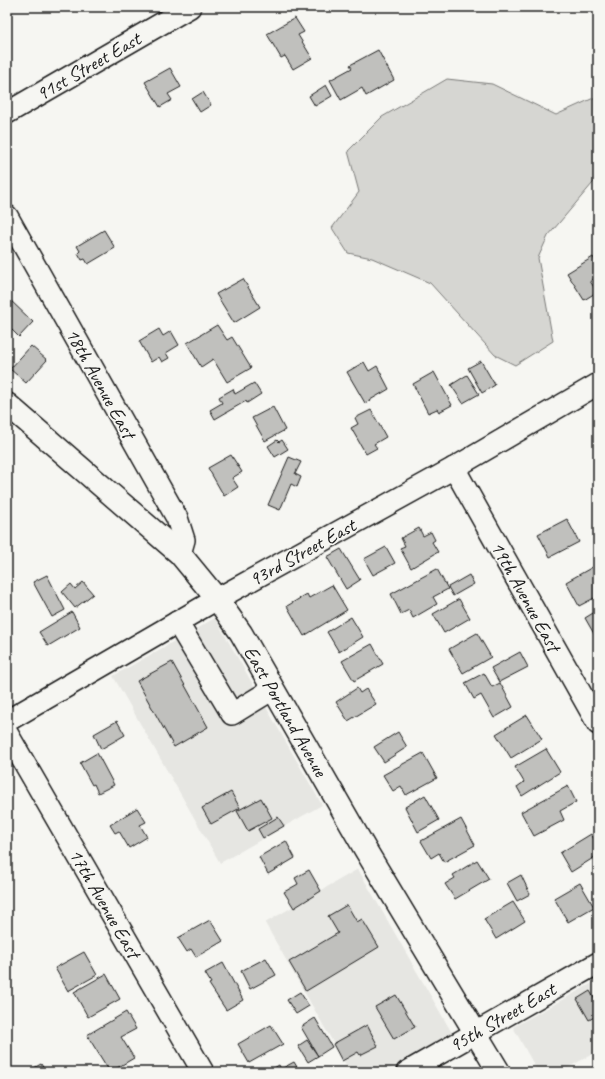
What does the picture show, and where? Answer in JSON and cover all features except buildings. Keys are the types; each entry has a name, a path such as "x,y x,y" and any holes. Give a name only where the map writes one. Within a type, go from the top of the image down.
{"main road":[{"name":"East Portland Avenue","path":"7,404 180,554 217,599 241,633 361,842 499,1072"}],"street":[{"name":"91st Street East","path":"7,113 190,7"},
{"name":"18th Avenue East","path":"7,216 177,518 184,540 180,554"},
{"name":"93rd Street East","path":"7,721 217,599 454,468 598,384"},
{"name":"19th Avenue East","path":"454,468 598,724"},
{"path":"177,622 232,714 273,689"},
{"name":"17th Avenue East","path":"7,733 203,1072"},
{"name":"95th Street East","path":"407,1072 598,963"}],"shaded area":[{"path":"447,79 492,84 556,115 598,96 598,177 548,236 538,258 553,341 515,365 495,355 430,283 372,258 348,253 332,228 359,192 348,151 382,117"},
{"path":"215,618 322,805 220,863 113,676"},
{"path":"358,869 452,1033 384,1072 350,1072 265,923"},
{"path":"598,980 598,1051 560,1072 538,1072 513,1027"}]}
